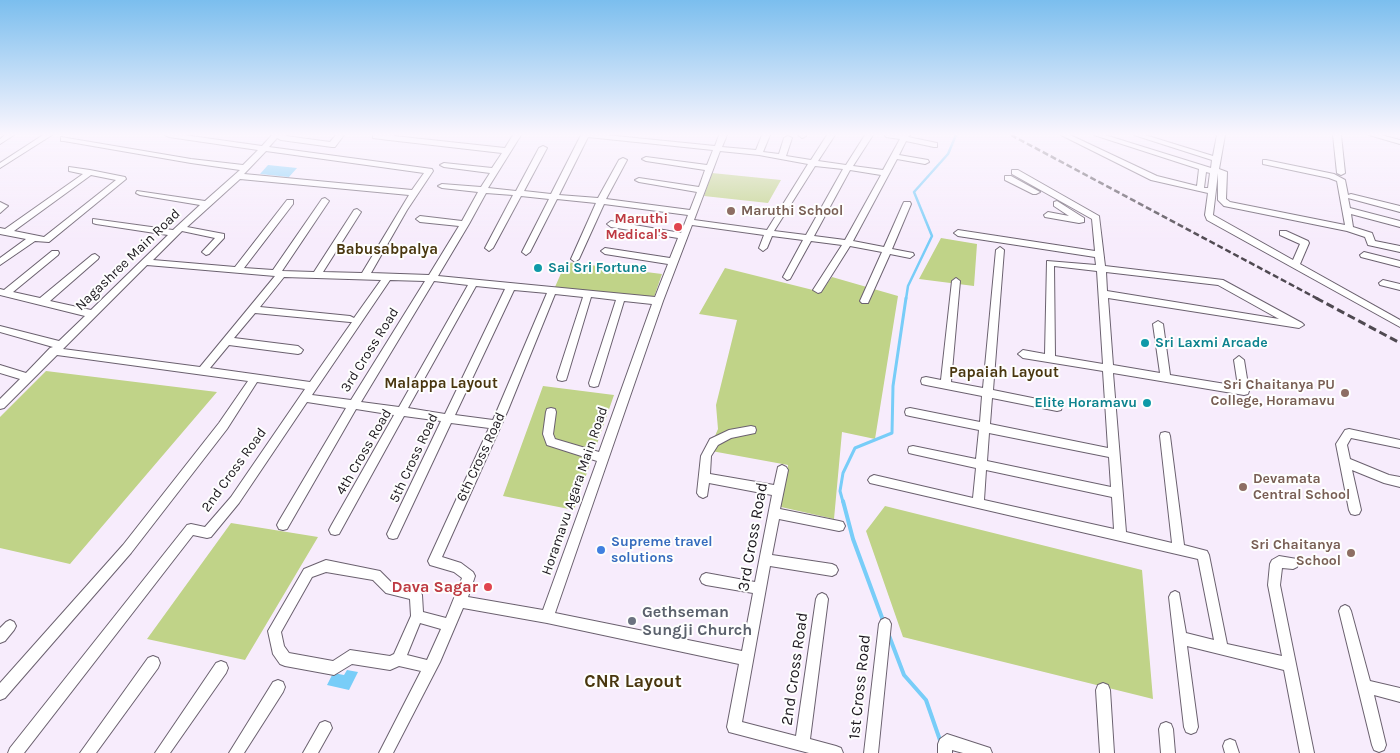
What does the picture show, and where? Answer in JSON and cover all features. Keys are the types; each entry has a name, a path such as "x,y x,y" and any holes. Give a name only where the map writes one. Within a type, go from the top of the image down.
{"street":[{"path":"3,232 46,240 122,179 79,170"},
{"name":"Nagashree Main Road","path":"2,400 178,230 243,170"},
{"path":"365,276 429,171 423,170"},
{"path":"487,170 494,171"},
{"path":"489,248 531,170"},
{"path":"526,252 568,170"},
{"path":"575,260 601,201 618,170"},
{"name":"Horamavu Agara Main Road","path":"547,617 658,301 708,170"},
{"path":"762,248 770,231 808,170"},
{"path":"787,277 846,170"},
{"path":"856,170 886,174"},
{"path":"818,290 848,243 888,170"},
{"path":"1138,170 1154,178 1217,193 1227,204 1347,228 1370,235"},
{"path":"1200,190 1203,170"},
{"path":"1210,170 1215,171 1217,193 1209,215 1210,218 1400,324"},
{"path":"1302,170 1337,178 1342,182 1349,226 1347,228"},
{"name":"3rd Cross Road","path":"283,525 354,404 465,224 494,171"},
{"path":"3,232 90,172"},
{"path":"1015,172 1096,218 1120,536"},
{"path":"238,176 415,192"},
{"path":"1008,178 1049,199 1081,220"},
{"path":"639,180 700,190"},
{"path":"442,186 601,201 848,243 910,256"},
{"path":"140,192 207,204"},
{"path":"1351,196 1400,209"},
{"path":"202,371 253,310 279,274 326,201"},
{"path":"238,269 290,202"},
{"path":"865,301 907,204"},
{"path":"0,205 4,206 0,210"},
{"path":"1346,210 1400,224"},
{"path":"317,274 357,212"},
{"path":"1048,215 1096,224"},
{"path":"1367,216 1371,243 1400,250"},
{"path":"420,218 465,224"},
{"path":"96,221 220,236 206,252"},
{"path":"611,224 684,236"},
{"path":"958,233 985,234 1098,254"},
{"path":"1283,233 1305,243 1295,266"},
{"path":"0,262 33,238"},
{"path":"978,504 1000,250"},
{"path":"605,252 674,262"},
{"path":"3,292 54,254"},
{"path":"1364,255 1400,264"},
{"path":"42,302 95,256"},
{"path":"145,262 279,274 431,278 658,301"},
{"path":"1050,359 1050,262 1220,282 1299,325 1103,294"},
{"name":"2nd Cross Road","path":"15,753 191,529 207,533 235,500 388,276"},
{"path":"946,385 956,281"},
{"name":"4th Cross Road","path":"335,530 474,282"},
{"path":"1383,283 1400,287"},
{"name":"5th Cross Road","path":"393,534 511,286"},
{"name":"6th Cross Road","path":"460,601 469,576 457,567 434,561 496,425 552,290"},
{"path":"3,292 92,314"},
{"path":"562,378 588,294"},
{"path":"594,383 621,297"},
{"path":"253,310 350,319"},
{"path":"1158,324 1166,379"},
{"path":"0,329 56,348 313,386"},
{"path":"226,341 298,350"},
{"path":"1023,354 1244,392 1239,360"},
{"path":"0,369 26,377"},
{"path":"0,693 127,549 223,426 255,378"},
{"path":"926,381 1057,407"},
{"path":"305,398 496,425"},
{"path":"551,412 548,434 551,442 603,458"},
{"path":"910,412 1114,454"},
{"path":"703,493 706,478 706,456 714,442 729,434 751,430"},
{"path":"1355,510 1342,444 1349,433 1400,444"},
{"path":"1165,436 1179,550"},
{"path":"913,450 1117,493"},
{"path":"1345,462 1388,480 1400,482"},
{"name":"3rd Cross Road","path":"782,470 734,728 802,744"},
{"path":"706,478 779,491"},
{"path":"874,480 1203,555 1222,648"},
{"path":"775,513 839,526"},
{"path":"766,560 832,570"},
{"path":"1293,563 1279,562 1276,564 1274,585 1307,753"},
{"path":"424,618 399,659 390,663 350,657 334,668 285,659 278,649 274,631 308,573 326,566 376,575 390,589 416,595 424,618 434,622 450,623"},
{"path":"706,579 760,589"},
{"path":"1175,597 1191,728"},
{"name":"2nd Cross Road","path":"802,744 822,599"},
{"path":"386,753 430,667 460,601 547,617 746,659"},
{"path":"1345,611 1366,686 1379,745"},
{"name":"1st Cross Road","path":"871,753 885,624"},
{"path":"0,637 10,626"},
{"path":"1181,638 1290,665"},
{"path":"399,659 430,667"},
{"path":"87,753 153,663"},
{"path":"162,753 221,668"},
{"path":"1366,686 1400,696"},
{"path":"236,753 278,687"},
{"path":"1103,690 1107,753"},
{"path":"310,753 325,728"},
{"path":"1166,729 1168,753"},
{"path":"945,748 947,741 985,753"},
{"path":"802,744 836,753"}],"green space":[{"path":"712,173 781,180 768,203 704,196"},
{"path":"941,238 977,244 974,286 919,279"},
{"path":"566,262 662,274 653,300 555,287"},
{"path":"725,268 821,292 832,277 898,296 875,439 842,432 834,519 781,507 788,465 706,450 709,450 718,429 716,405 737,320 699,314"},
{"path":"46,371 217,392 70,564 0,548 0,417"},
{"path":"543,386 614,395 574,510 503,496"},
{"path":"885,506 1142,570 1153,699 903,637 866,531"},
{"path":"231,523 318,537 245,660 147,639"}],"water":[{"path":"263,170 295,170 289,177 260,174"},
{"path":"347,670 358,672 349,690 327,685 333,673 344,675"}],"waterway":[{"path":"906,299 908,286 932,236 914,192 934,170"},
{"path":"843,502 840,491 843,473 855,448 892,433 893,386 906,298"},
{"path":"843,501 853,539 884,623"},
{"path":"888,633 904,675 926,700 941,743"}],"railway":[{"path":"1077,170 1318,299"},
{"path":"1316,298 1400,343"}],"place":[{"name":"Maruthi School","path":"731,211"},
{"name":"Maruthi Medical's","path":"678,227"},
{"name":"Sai Sri Fortune","path":"538,268"},
{"name":"Sri Laxmi Arcade","path":"1145,343"},
{"name":"Sri Chaitanya PU College, Horamavu","path":"1345,393"},
{"name":"Elite Horamavu","path":"1147,403"},
{"name":"Devamata Central School","path":"1243,487"},
{"name":"Supreme travel solutions","path":"601,550"},
{"name":"Sri Chaitanya School","path":"1351,553"},
{"name":"Dava Sagar","path":"488,587"},
{"name":"Gethseman Sungji Church","path":"632,621"}],"district":[{"name":"Babusabpalya","path":"387,250"},
{"name":"Papaiah Layout","path":"1004,373"},
{"name":"Malappa Layout","path":"441,384"},
{"name":"CNR Layout","path":"633,682"}]}
